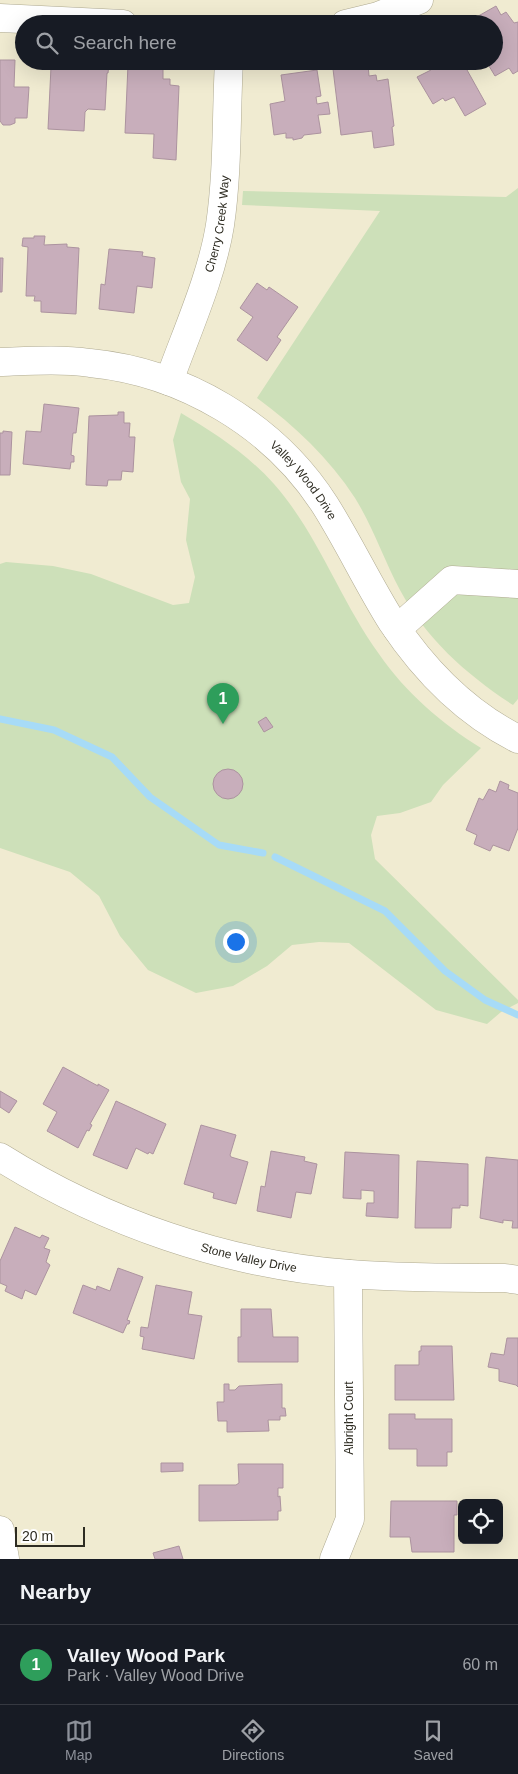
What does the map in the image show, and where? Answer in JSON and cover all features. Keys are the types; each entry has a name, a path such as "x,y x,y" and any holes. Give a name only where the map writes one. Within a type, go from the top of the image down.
{"street":[{"path":"381,15 419,0"},
{"path":"0,18 15,19"},
{"name":"Cherry Creek Way","path":"169,381 210,266 220,226 229,70"},
{"name":"Valley Wood Drive","path":"0,362 90,362 131,369 169,381 232,412 267,439 297,468 324,504 397,629 417,658 445,687 480,716 518,739"},
{"path":"397,629 452,580 518,584"},
{"name":"Stone Valley Drive","path":"0,1157 27,1174 85,1204 146,1229 202,1247 264,1262 348,1274 505,1278 518,1280"},
{"name":"Albright Court","path":"334,1559 350,1519 348,1274"},
{"path":"0,1530 6,1559"}],"green space":[{"path":"518,188 518,699 513,705 464,668 435,640 410,608 367,520 345,483 323,456 285,420 257,398 380,211 242,205 243,191 506,197"},
{"path":"181,413 230,445 253,463 274,484 290,503 352,612 389,668 438,718 481,748 443,785 431,802 400,813 377,816 371,835 375,859 518,1000 518,1003 501,1012 487,1024 436,1010 349,943 319,942 292,945 267,966 233,986 196,993 148,970 120,936 99,896 70,872 0,848 0,564 6,562 53,566 91,574 173,605 189,603 195,577 186,540 190,499 181,482 173,440"}],"building":[{"path":"496,6 501,15 480,15"},
{"path":"506,12 514,23 518,22 518,71 513,74 509,68 495,76 491,70 503,70 503,15 501,15"},
{"path":"0,60 15,60 14,87 29,87 27,118 15,118 15,123 10,125 3,125 0,121"},
{"path":"51,70 108,70 105,110 88,109 85,112 84,131 48,129"},
{"path":"128,70 163,70 163,79 170,79 170,85 179,86 176,160 153,158 154,134 125,133"},
{"path":"317,70 321,96 316,97 317,104 328,102 330,114 318,115 321,133 304,135 302,138 293,140 293,138 286,138 286,133 274,135 270,104 285,101 281,75"},
{"path":"333,70 368,70 369,76 376,75 377,81 388,79 394,126 392,127 394,145 374,148 372,131 341,135"},
{"path":"431,70 467,70 486,104 465,116 454,97 445,101 443,98 433,104 417,77"},
{"path":"34,236 45,236 44,245 67,244 67,247 79,248 76,314 41,312 41,301 34,301 35,296 26,296 28,247 22,246 23,238 34,238"},
{"path":"109,249 143,252 142,256 155,258 152,288 137,286 134,313 99,309 101,284 105,285"},
{"path":"0,258 3,258 2,292 0,292"},
{"path":"257,283 267,290 269,287 298,307 277,337 281,340 267,361 237,340 253,317 240,308"},
{"path":"44,404 79,408 76,433 73,433 71,455 74,456 74,462 71,462 70,469 23,464 26,431 41,432"},
{"path":"118,412 124,412 124,423 130,423 129,437 135,437 133,472 122,471 121,480 108,480 107,486 86,485 89,416 118,415"},
{"path":"3,431 12,432 10,475 0,475 0,433 3,433"},
{"path":"266,717 273,727 264,732 258,722"},
{"path":"228,769 239,773 243,784 239,795 228,799 217,795 213,784 217,773"},
{"path":"500,781 509,785 508,789 518,793 518,828 509,851 493,845 490,851 474,844 477,835 466,830 479,798 483,800 489,789 496,792"},
{"path":"63,1067 109,1090 90,1124 92,1125 89,1131 87,1130 78,1148 47,1131 57,1112 43,1104"},
{"path":"0,1091 17,1101 9,1113 0,1107"},
{"path":"116,1101 166,1124 153,1154 149,1152 148,1154 136,1148 127,1169 93,1155"},
{"path":"201,1125 236,1135 230,1155 231,1157 248,1162 236,1204 213,1198 214,1193 184,1184"},
{"path":"271,1151 305,1157 304,1161 317,1164 311,1194 296,1192 291,1218 257,1211 261,1186 265,1187"},
{"path":"345,1152 399,1155 398,1218 366,1216 367,1203 374,1203 374,1191 361,1190 361,1199 343,1198"},
{"path":"486,1157 518,1160 518,1228 512,1228 513,1221 503,1220 503,1223 480,1218"},
{"path":"417,1161 468,1164 468,1206 460,1205 460,1208 452,1208 451,1228 415,1228"},
{"path":"15,1227 40,1238 42,1235 49,1238 44,1248 50,1250 46,1262 50,1265 36,1295 25,1290 22,1299 5,1291 7,1286 0,1283 0,1261"},
{"path":"118,1268 143,1277 127,1320 130,1321 129,1324 127,1324 123,1333 73,1313 83,1285 96,1290 97,1286 110,1291"},
{"path":"156,1285 192,1292 188,1314 202,1316 194,1359 142,1349 144,1337 140,1336 141,1327 148,1328"},
{"path":"241,1309 271,1309 273,1337 298,1337 298,1362 238,1362 238,1337 241,1337"},
{"path":"507,1338 518,1338 518,1387 499,1381 499,1369 488,1367 491,1353 504,1355"},
{"path":"421,1346 452,1346 454,1400 395,1400 395,1365 419,1365"},
{"path":"224,1384 229,1384 229,1390 235,1390 239,1386 282,1384 282,1408 285,1408 286,1416 280,1416 280,1420 268,1420 269,1431 227,1432 227,1421 218,1421 217,1402 224,1402"},
{"path":"389,1414 415,1414 415,1419 452,1419 452,1452 447,1452 447,1466 417,1466 417,1449 389,1449"},
{"path":"161,1463 183,1463 183,1471 161,1472"},
{"path":"238,1464 283,1464 283,1488 278,1488 281,1511 278,1511 278,1520 199,1521 199,1485 236,1485 239,1483"},
{"path":"391,1501 457,1501 457,1515 454,1515 454,1552 412,1552 410,1537 390,1537"},
{"path":"179,1546 183,1559 155,1559 153,1553"}],"waterway":[{"path":"0,719 54,730 112,757 150,797 219,845 263,853"},
{"path":"275,857 385,911 445,971 485,1000 518,1015"}],"place":[{"name":"Valley Wood Park","path":"223,724"}]}
